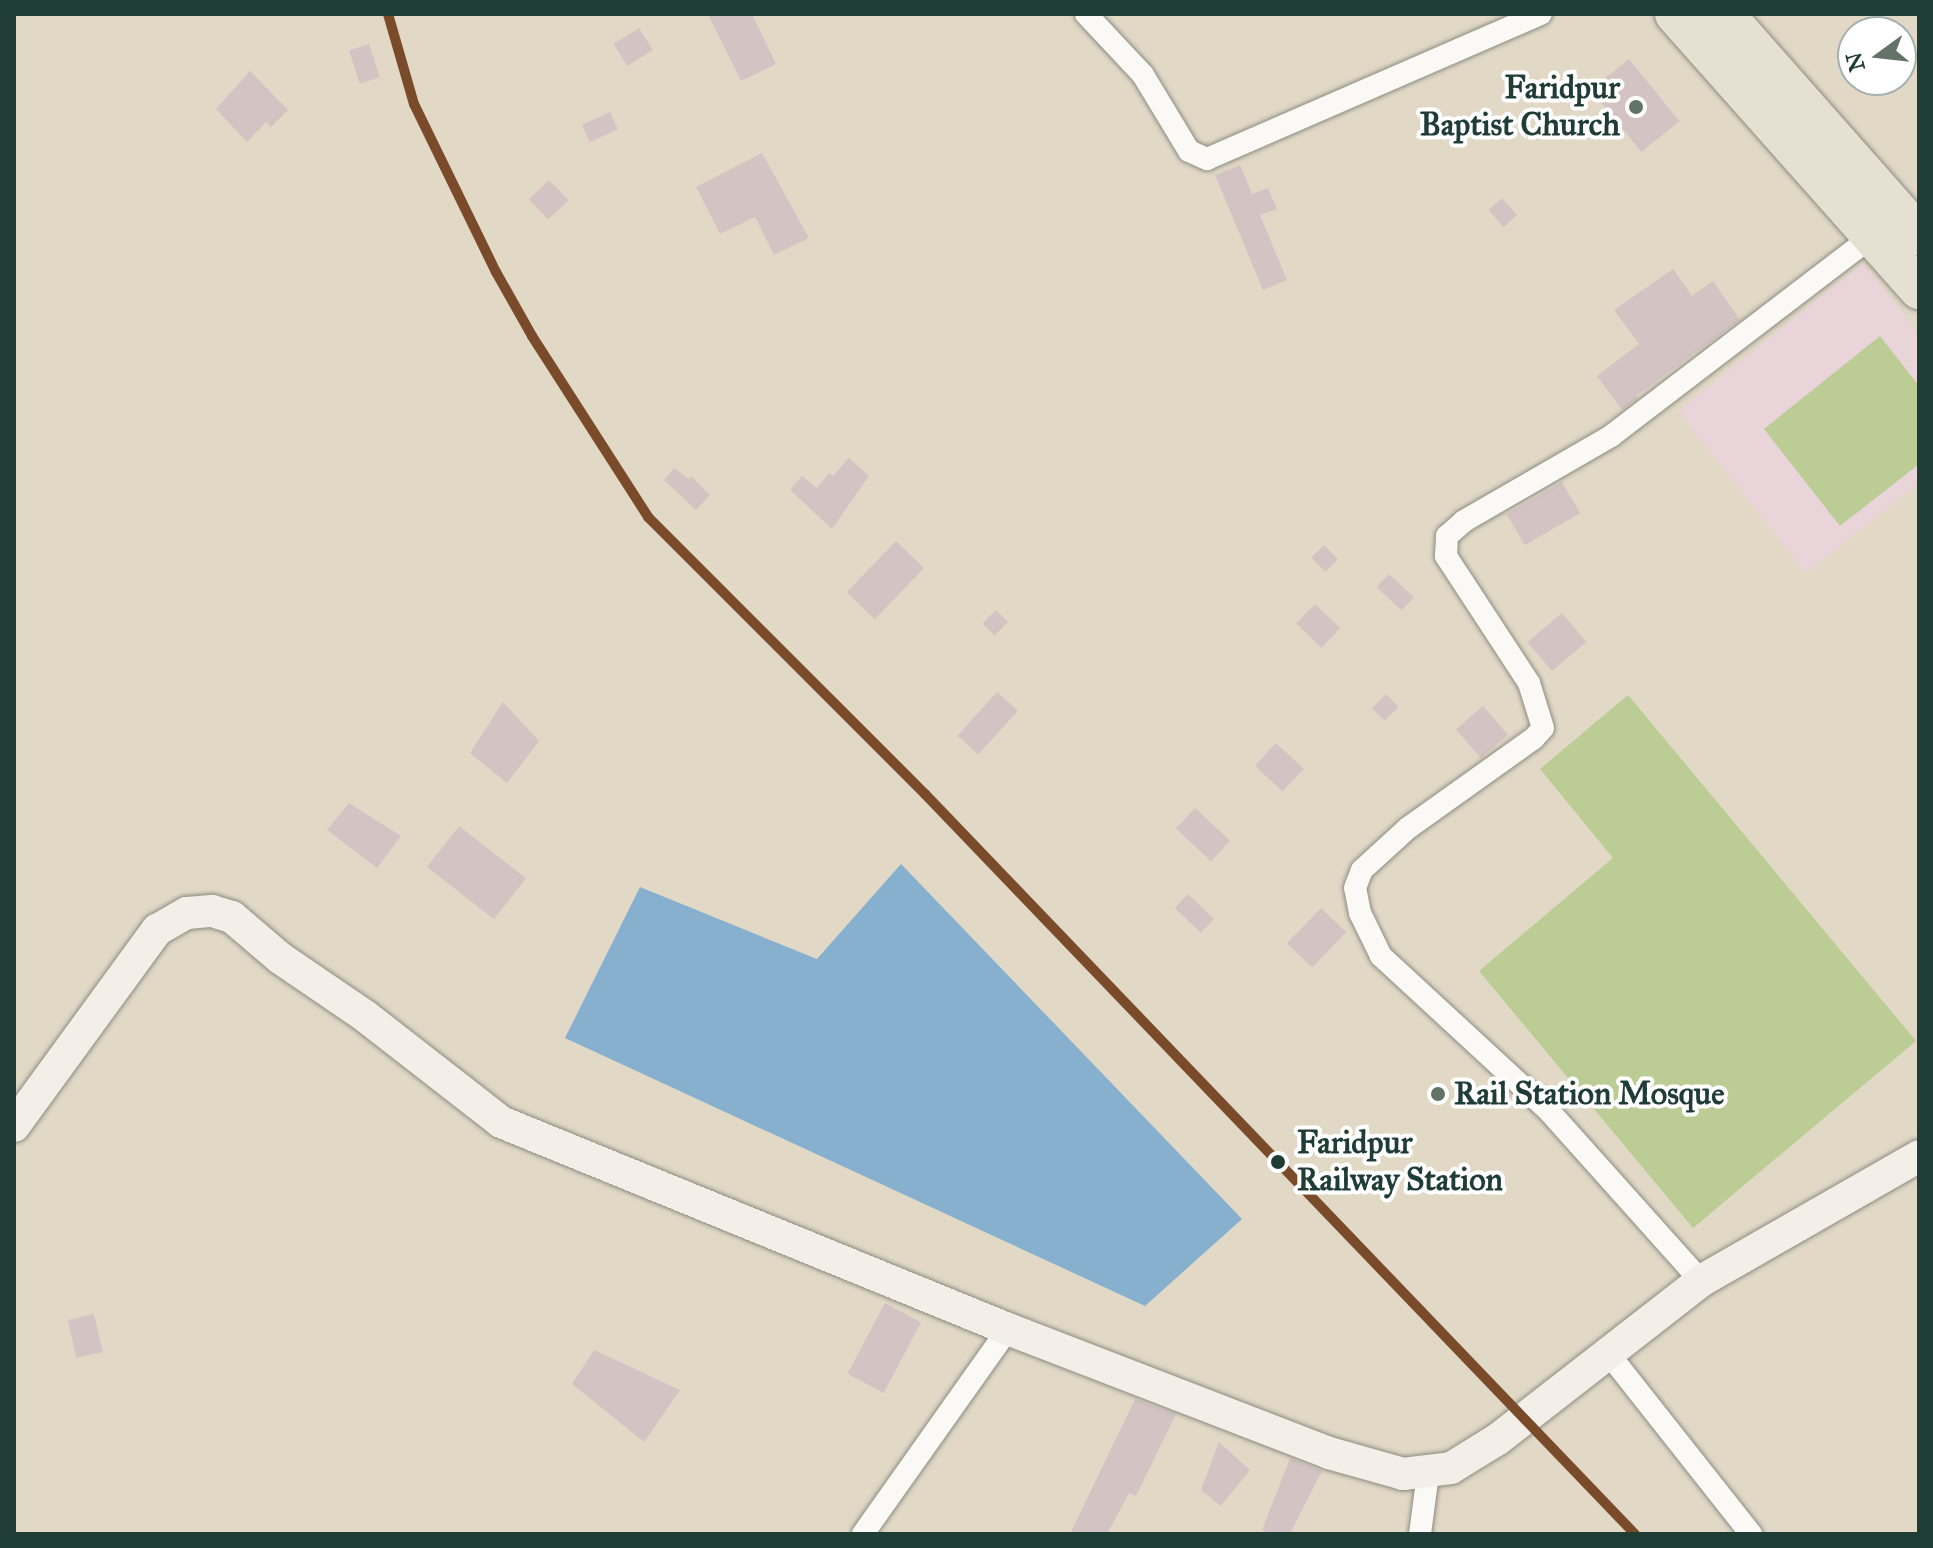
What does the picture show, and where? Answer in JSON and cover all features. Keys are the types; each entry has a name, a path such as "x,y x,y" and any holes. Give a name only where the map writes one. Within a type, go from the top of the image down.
{"highway":[{"path":"1675,14 1870,238 1919,289"},
{"path":"1724,14 1919,235"}],"street":[{"path":"1086,14 1143,75 1189,151 1207,159 1541,14"},
{"path":"1701,1281 1550,1112 1381,956 1360,913 1355,888 1362,870 1408,828 1534,738 1543,728 1529,683 1457,579 1446,556 1447,536 1464,521 1611,436 1870,238"},
{"path":"14,1126 157,930 187,913 212,911 232,917 280,958 365,1016 501,1122 1008,1329 1329,1453 1403,1474 1451,1468 1498,1439 1701,1281 1919,1156"},
{"path":"863,1534 1008,1329"},
{"path":"1608,1353 1751,1534"},
{"path":"1420,1534 1428,1473"}],"shaded area":[{"path":"1863,263 1919,334 1919,483 1806,573 1678,411"}],"green space":[{"path":"1880,336 1919,386 1919,464 1840,526 1764,429"},
{"path":"1628,695 1916,1041 1693,1228 1479,971 1613,858 1540,769"}],"water":[{"path":"901,864 1242,1219 1145,1306 565,1038 640,887 817,959"}],"building":[{"path":"708,14 752,14 776,64 741,81"},
{"path":"639,28 653,50 627,66 614,44"},
{"path":"369,44 380,77 360,84 349,50"},
{"name":"Faridpur Baptist Church","path":"1629,59 1679,121 1641,152 1591,90"},
{"path":"250,71 288,110 271,127 266,122 247,142 216,109"},
{"path":"610,112 618,129 590,142 582,125"},
{"path":"762,153 809,238 774,255 755,217 720,234 696,187"},
{"path":"1240,165 1252,194 1268,188 1277,209 1260,215 1287,280 1263,290 1215,175"},
{"path":"549,180 568,200 548,220 529,199"},
{"path":"1502,198 1517,215 1504,227 1488,210"},
{"path":"1673,269 1692,296 1713,281 1740,320 1636,396 1638,398 1622,410 1597,376 1639,344 1614,310"},
{"path":"849,458 869,476 832,529 790,490 802,476 817,488 829,473 833,476"},
{"path":"674,468 689,479 691,476 710,495 696,510 664,480"},
{"path":"1562,482 1580,513 1525,545 1507,514"},
{"path":"896,541 924,568 875,619 847,592"},
{"path":"1324,545 1338,559 1325,572 1311,558"},
{"path":"1389,574 1414,597 1402,610 1377,587"},
{"path":"1315,604 1340,628 1321,648 1296,623"},
{"path":"996,610 1008,622 995,635 983,623"},
{"path":"1562,613 1586,642 1552,671 1528,642"},
{"path":"997,692 1018,711 978,755 958,736"},
{"path":"1386,694 1399,707 1385,721 1372,708"},
{"path":"503,702 539,741 507,783 470,753"},
{"path":"1483,706 1508,735 1481,758 1456,730"},
{"path":"1276,743 1304,769 1283,792 1255,766"},
{"path":"349,803 401,836 377,868 327,830"},
{"path":"1195,808 1230,841 1211,861 1176,828"},
{"path":"459,826 526,878 494,919 427,867"},
{"path":"1188,894 1214,919 1201,933 1175,908"},
{"path":"1321,908 1346,932 1312,968 1287,943"},
{"path":"885,1303 921,1322 884,1393 847,1374"},
{"path":"94,1314 103,1352 76,1358 68,1320"},
{"path":"594,1350 680,1390 644,1442 572,1384"},
{"path":"1135,1399 1176,1414 1136,1496 1129,1493 1107,1534 1070,1534"},
{"path":"1219,1442 1250,1470 1221,1506 1201,1490"},
{"path":"1290,1458 1322,1471 1290,1534 1271,1534 1262,1530"}],"transit line":[{"path":"388,14 414,104 496,272 532,336 648,517 925,794 1635,1534"}],"place":[{"name":"Faridpur Baptist Church","path":"1636,107"},
{"name":"Rail Station Mosque","path":"1438,1094"},
{"name":"Faridpur Railway Station","path":"1278,1162"}]}
